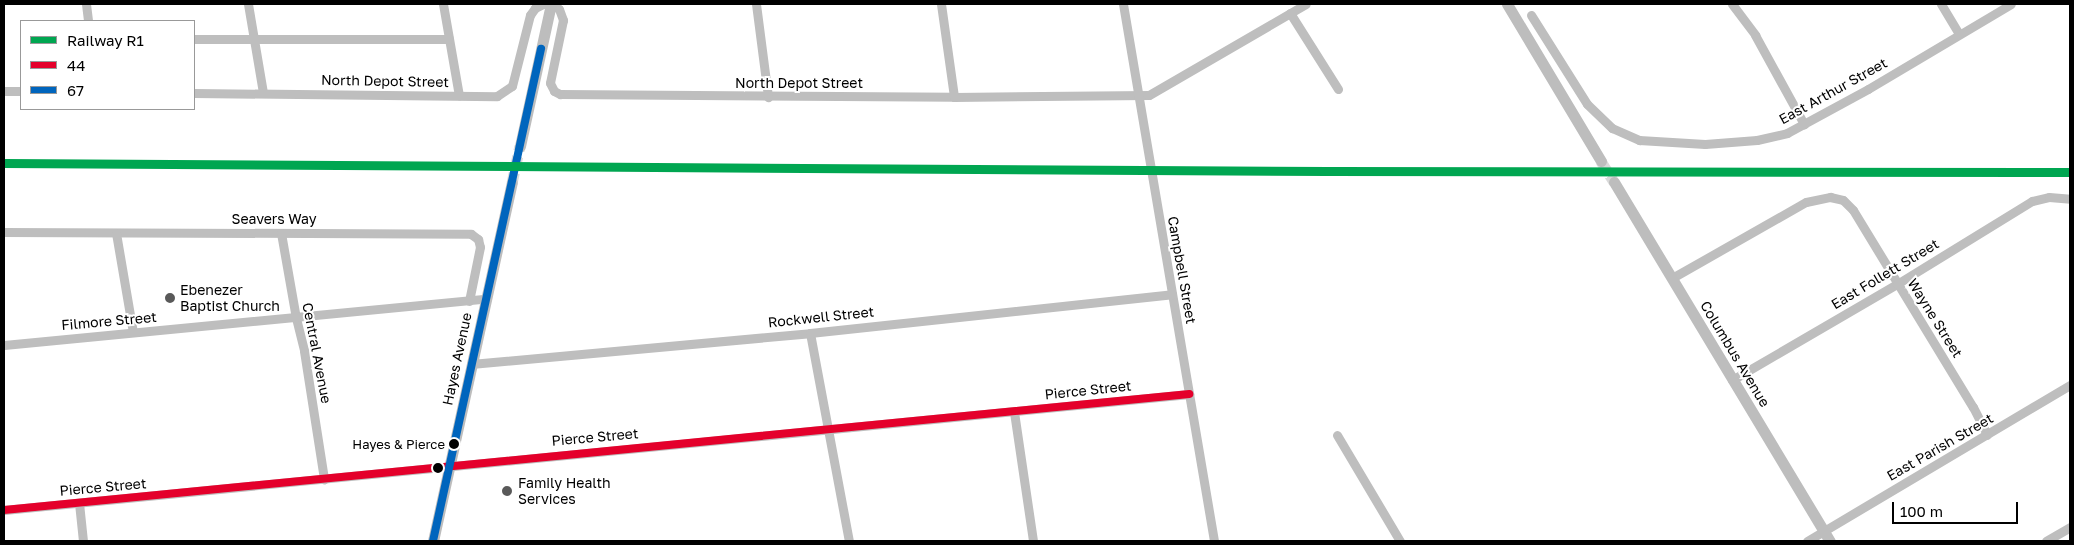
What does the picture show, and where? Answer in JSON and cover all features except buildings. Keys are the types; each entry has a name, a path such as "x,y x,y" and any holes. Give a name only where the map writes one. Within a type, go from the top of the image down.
{"main road":[{"path":"520,146 551,4"},
{"path":"1508,4 1601,161"},
{"name":"Columbus Avenue","path":"1614,182 1830,541"},
{"name":"Hayes Avenue","path":"433,541 512,183"}],"street":[{"path":"86,4 88,20"},
{"path":"248,4 263,93"},
{"path":"443,4 459,96"},
{"name":"North Depot Street","path":"195,92 497,96 510,89 513,83 530,15 535,8 543,4"},
{"name":"North Depot Street","path":"551,4 559,9 563,22 550,80 551,86 557,93 768,97 1139,96 1160,90 1306,4"},
{"path":"756,4 768,97"},
{"path":"941,4 954,97"},
{"name":"Campbell Street","path":"1123,4 1214,541"},
{"path":"1732,4 1755,35 1804,124"},
{"path":"1941,4 1959,34"},
{"name":"East Arthur Street","path":"1531,15 1590,107 1604,122 1624,135 1639,140 1672,143 1750,141 1778,136 1860,94 2011,4"},
{"path":"1290,13 1338,89"},
{"path":"195,39 449,39"},
{"path":"4,91 20,91"},
{"name":"East Follett Street","path":"1732,380 1897,284 2032,202 2052,197 2070,199"},
{"name":"Wayne Street","path":"1672,278 1802,204 1816,200 1836,198 1846,201 1973,407 1987,435"},
{"name":"Seavers Way","path":"4,232 471,234 478,239 480,247 469,301"},
{"path":"116,233 133,332"},
{"name":"Central Avenue","path":"282,233 296,318 304,351 324,479"},
{"name":"Rockwell Street","path":"472,364 810,333 1172,294"},
{"name":"Filmore Street","path":"4,345 486,299"},
{"path":"810,333 849,541"},
{"name":"East Parish Street","path":"1807,541 2070,385"},
{"name":"Pierce Street","path":"4,510 1189,394"},
{"path":"1014,412 1033,541"},
{"path":"1337,435 1400,541"},
{"path":"79,503 84,541"},
{"path":"2046,541 2070,527"}],"tunnel":[{"path":"512,183 520,146"},
{"path":"1601,161 1614,182"}],"rail line":[{"name":"R1","path":"4,163 1328,171 2070,172"}],"transit line":[{"name":"67","path":"433,541 541,49"},
{"name":"44","path":"4,510 1189,394"}],"place":[{"name":"Ebenezer Baptist Church","path":"170,298"},
{"name":"Hayes & Pierce","path":"454,444"},
{"name":"Family Health Services","path":"507,491"}]}
